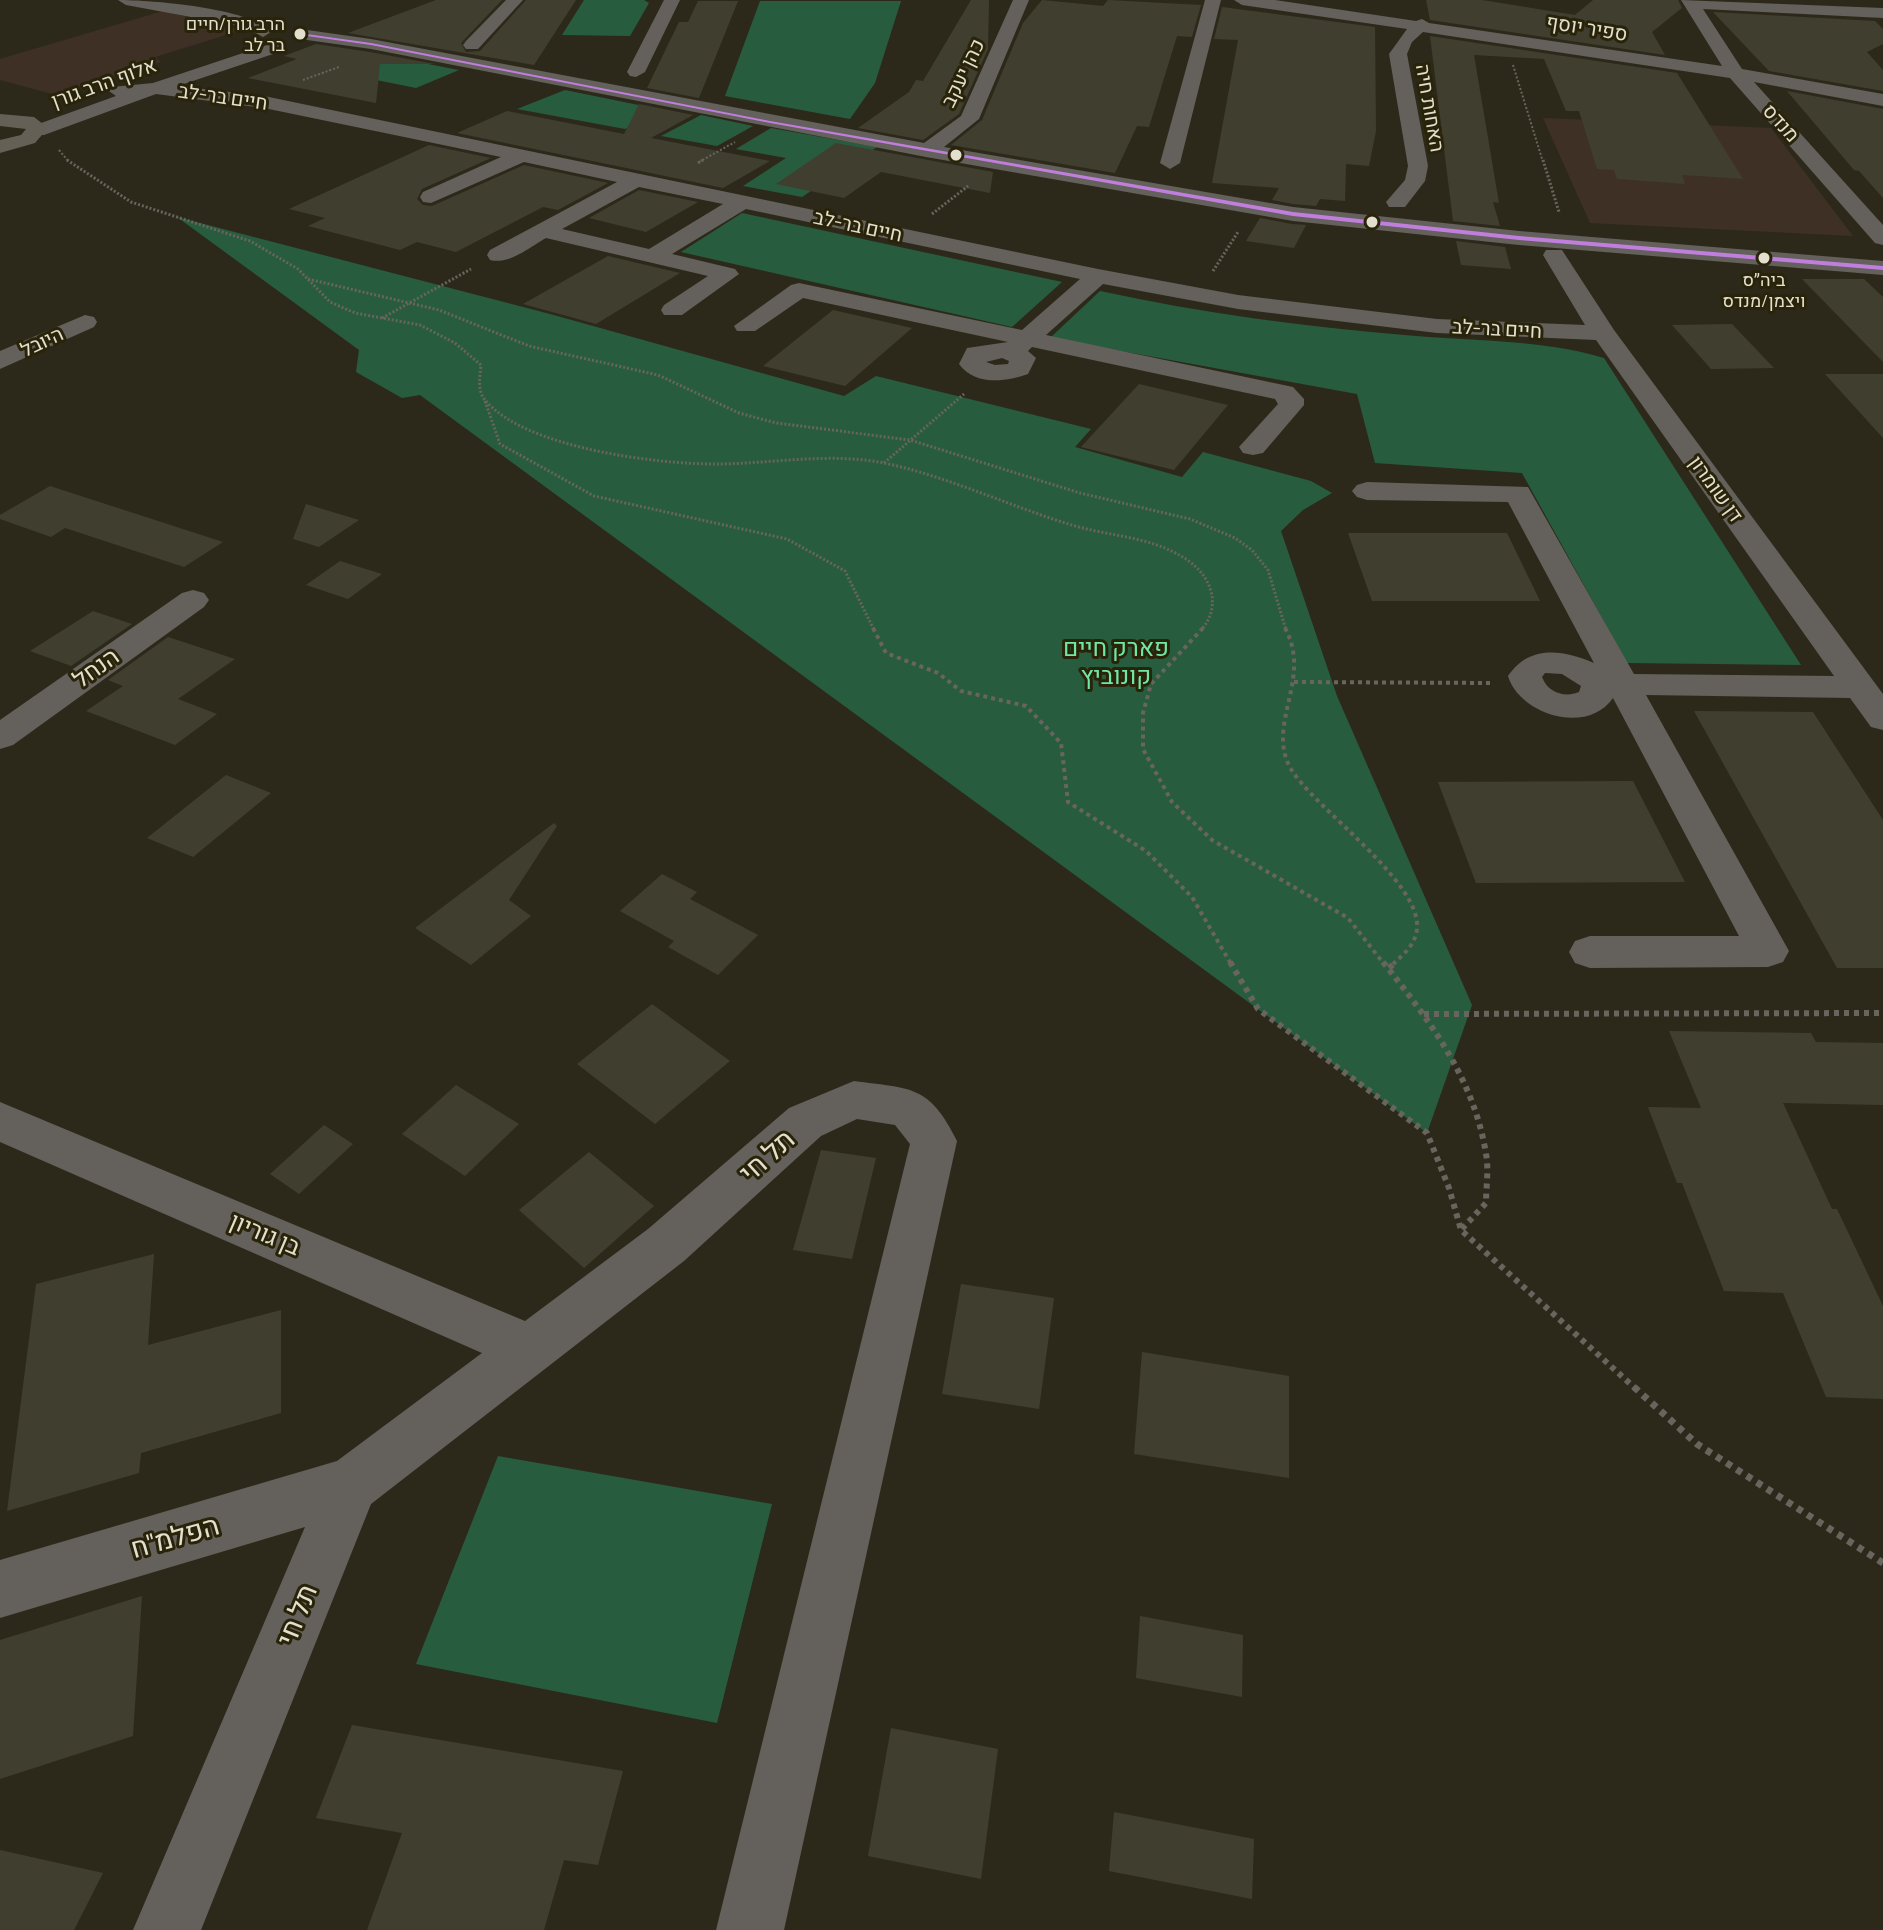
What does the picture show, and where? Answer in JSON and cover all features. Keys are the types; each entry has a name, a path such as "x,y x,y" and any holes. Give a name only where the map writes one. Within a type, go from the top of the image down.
{"main road":[{"path":"0,147 28,139 37,131 37,125 33,123 9,120"}],"street":[{"path":"126,0 250,23 263,32 289,31 287,42"},
{"path":"472,45 515,0"},
{"path":"636,72 672,0"},
{"name":"כהן יעקב","path":"926,151 969,119 1021,0"},
{"path":"1170,163 1213,0"},
{"name":"ספיר יוסף","path":"1242,0 1422,24 1736,73 1883,100"},
{"path":"1356,15 1379,0"},
{"path":"1692,2 1883,13"},
{"name":"מנדס","path":"1692,2 1736,73 1883,238"},
{"name":"האחות חיה","path":"1397,202 1415,181 1418,166 1398,54 1405,40 1422,24"},
{"name":"אלוף הרב גורן","path":"9,120 118,91 243,43 247,37 263,32"},
{"path":"243,43 251,47 287,42 344,41 390,48 926,151 1253,208 1519,238 1883,268"},
{"name":"אלוף הרב גורן","path":"37,131 287,42"},
{"name":"חיים בר-לב","path":"118,91 152,88 250,100 1197,295 1292,310 1437,326 1603,333"},
{"path":"431,197 521,156"},
{"path":"489,260 636,180"},
{"path":"652,257 742,202"},
{"path":"1416,226 1560,243 1883,254"},
{"path":"554,234 727,274 673,310"},
{"name":"דן שומרון","path":"1560,243 1603,333 1883,719"},
{"path":"1019,346 1098,276"},
{"path":"746,326 799,290 1019,346 1284,393 1291,399 1291,405 1253,447"},
{"name":"היובל","path":"0,361 85,322"},
{"path":"1367,491 1518,493 1610,684 1768,951 1590,952"},
{"name":"הנחל","path":"0,737 193,600"},
{"path":"1526,683 1538,696 1571,706 1591,702 1599,691 1610,684 1860,687"},
{"name":"תל חי","path":"167,1930 351,1485 666,1245 805,1122 854,1100 909,1108 934,1141 750,1930"},
{"name":"בן גוריון","path":"0,1121 530,1348"},
{"name":"הפלמ\"ח","path":"0,1589 351,1485"}],"path":[{"path":"1504,37 1560,243"},
{"path":"250,100 390,48"},
{"path":"62,122 79,126 61,137 57,144 60,154 86,174 146,209 266,248 298,269 330,302 355,313 420,325 471,353 481,365 479,388 500,444 594,496 787,539 845,571 886,653 938,673 961,691 1026,706 1061,743 1068,802 1146,851 1192,897 1258,1009 1427,1133 1449,1188 1461,1230 1697,1444 1883,1563"},
{"path":"659,184 770,122"},
{"path":"903,235 998,163"},
{"path":"1197,295 1253,208"},
{"path":"381,318 489,260"},
{"path":"304,277 439,310 529,346 658,375 739,413 776,423 910,440 1080,493 1190,519 1235,538 1252,550 1268,570 1282,622 1295,646 1294,682 1281,744 1292,770 1377,859 1414,907 1417,929 1411,947 1389,968"},
{"path":"485,400 518,425 538,433 637,459 714,464 827,458 883,463 959,484 1075,526 1157,544 1191,563 1205,578 1214,597 1212,613 1205,626 1151,684 1143,713 1143,749 1172,802 1212,840 1348,918 1436,1029 1472,1097 1487,1156 1486,1203 1461,1230"},
{"path":"883,463 954,403"},
{"path":"1294,682 1526,683"},
{"path":"1424,1014 1883,1013"}],"shaded area":[{"path":"163,11 242,30 155,57 161,62 56,95 0,80 0,59"},
{"path":"1543,118 1771,128 1853,236 1590,223"}],"green space":[{"path":"584,0 644,0 649,3 630,36 562,35"},
{"path":"760,1 901,1 875,83 850,119 725,96"},
{"path":"381,55 459,70 416,88 337,72"},
{"path":"565,90 663,110 625,129 517,109"},
{"path":"701,115 753,126 717,146 661,136"},
{"path":"771,128 877,147 802,197 743,186 786,158 736,149"},
{"path":"742,213 1062,282 1012,327 681,252"},
{"name":"פארק חיים קונוביץ","path":"177,217 550,314 844,396 876,376 1091,429 1075,447 1182,477 1203,452 1311,481 1332,493 1303,510 1281,531 1337,696 1472,1005 1427,1133 420,395 402,398 356,372 359,350"},
{"path":"1100,291 1289,323 1530,344 1604,358 1801,665 1627,663 1522,473 1375,463 1357,394 1050,338"},
{"path":"498,1456 772,1504 717,1723 416,1664"}],"building":[{"path":"436,0 502,0 461,43 466,52 480,51 526,0 576,0 534,65 348,33"},
{"path":"971,0 989,0 988,49 959,114 923,140 858,128 909,92 916,80 923,81"},
{"path":"1042,0 1103,6 1108,0 1201,5 1192,37 1177,36 1149,127 1137,126 1115,173 951,145 982,120 1023,23"},
{"path":"1426,0 1482,0 1575,15 1593,0 1678,0 1682,8 1652,32 1665,55 1430,20"},
{"path":"698,1 738,1 699,98 647,88 679,22 688,22"},
{"path":"1222,7 1375,27 1376,131 1369,166 1346,164 1345,201 1320,199 1316,206 1293,204 1272,200 1279,188 1212,183 1238,40 1214,39"},
{"path":"1713,12 1875,21 1883,29 1883,44 1867,52 1883,70 1883,91 1769,71"},
{"path":"1430,36 1677,73 1743,179 1682,175 1685,184 1617,179 1614,170 1597,169 1579,111 1566,111 1544,59 1474,55 1499,203 1493,202 1500,226 1453,221"},
{"path":"316,44 435,64 380,64 376,103 248,78 297,59 284,56"},
{"path":"1787,91 1883,109 1883,198 1859,171 1854,170"},
{"path":"639,104 693,115 651,138 770,161 723,188 457,133 507,111 624,134"},
{"path":"836,143 993,172 990,193 881,172 844,198 776,184"},
{"path":"429,145 491,158 422,189 417,199 423,205 432,206 524,165 608,183 558,210 543,207 456,252 417,242 400,250 308,226 325,218 289,209"},
{"path":"639,190 698,202 646,232 589,218"},
{"path":"1260,218 1306,225 1294,248 1246,241"},
{"path":"1456,241 1505,247 1511,269 1461,265"},
{"path":"608,256 680,273 596,324 523,304"},
{"path":"1802,279 1864,279 1883,297 1883,362"},
{"path":"833,310 912,328 845,386 763,366"},
{"path":"1732,324 1774,368 1711,369 1672,325"},
{"path":"1825,374 1883,374 1883,438"},
{"path":"1139,384 1228,405 1174,470 1081,447"},
{"path":"50,486 223,542 184,567 65,528 51,537 0,519 0,515"},
{"path":"306,504 359,520 319,547 293,539"},
{"path":"1348,533 1507,533 1540,601 1372,601"},
{"path":"340,561 382,574 348,599 306,585"},
{"path":"93,611 132,624 71,666 30,651"},
{"path":"168,637 235,659 178,699 217,714 175,745 86,711 123,686 108,680"},
{"path":"1694,711 1813,712 1883,820 1883,968 1837,968"},
{"path":"226,775 271,793 193,857 147,838"},
{"path":"1633,781 1685,882 1476,883 1438,782"},
{"path":"554,823 557,826 509,900 531,916 471,965 415,928"},
{"path":"662,874 697,892 690,899 758,935 718,975 668,947 674,941 620,911"},
{"path":"652,1004 730,1061 655,1124 577,1064"},
{"path":"1669,1031 1811,1033 1816,1042 1883,1043 1883,1105 1783,1103 1832,1209 1837,1209 1883,1306 1883,1399 1826,1397 1783,1293 1724,1291 1682,1183 1677,1183 1648,1107 1701,1108"},
{"path":"456,1085 519,1124 465,1176 402,1134"},
{"path":"324,1125 353,1144 299,1194 270,1174"},
{"path":"821,1150 876,1158 852,1259 793,1250"},
{"path":"589,1152 654,1206 584,1268 519,1210"},
{"path":"154,1254 148,1345 281,1310 281,1413 141,1453 139,1473 7,1511 36,1284"},
{"path":"961,1284 1054,1298 1039,1409 942,1394"},
{"path":"1142,1352 1289,1376 1289,1478 1134,1454"},
{"path":"142,1596 133,1736 0,1779 0,1640"},
{"path":"1140,1616 1243,1635 1242,1697 1136,1678"},
{"path":"352,1725 623,1771 598,1865 564,1860 544,1930 367,1930 402,1833 316,1818"},
{"path":"891,1728 998,1749 981,1879 868,1856"},
{"path":"1114,1812 1254,1839 1252,1899 1109,1871"},
{"path":"0,1850 103,1873 74,1930 0,1930"}],"transit line":[{"path":"300,34 371,44 770,122 1293,214 1519,238 1883,268"}],"place":[{"name":"הרב גורן/חיים בר לב","path":"300,34"},
{"name":"ביה״ס ויצמן/מנדס","path":"1764,258"}]}
